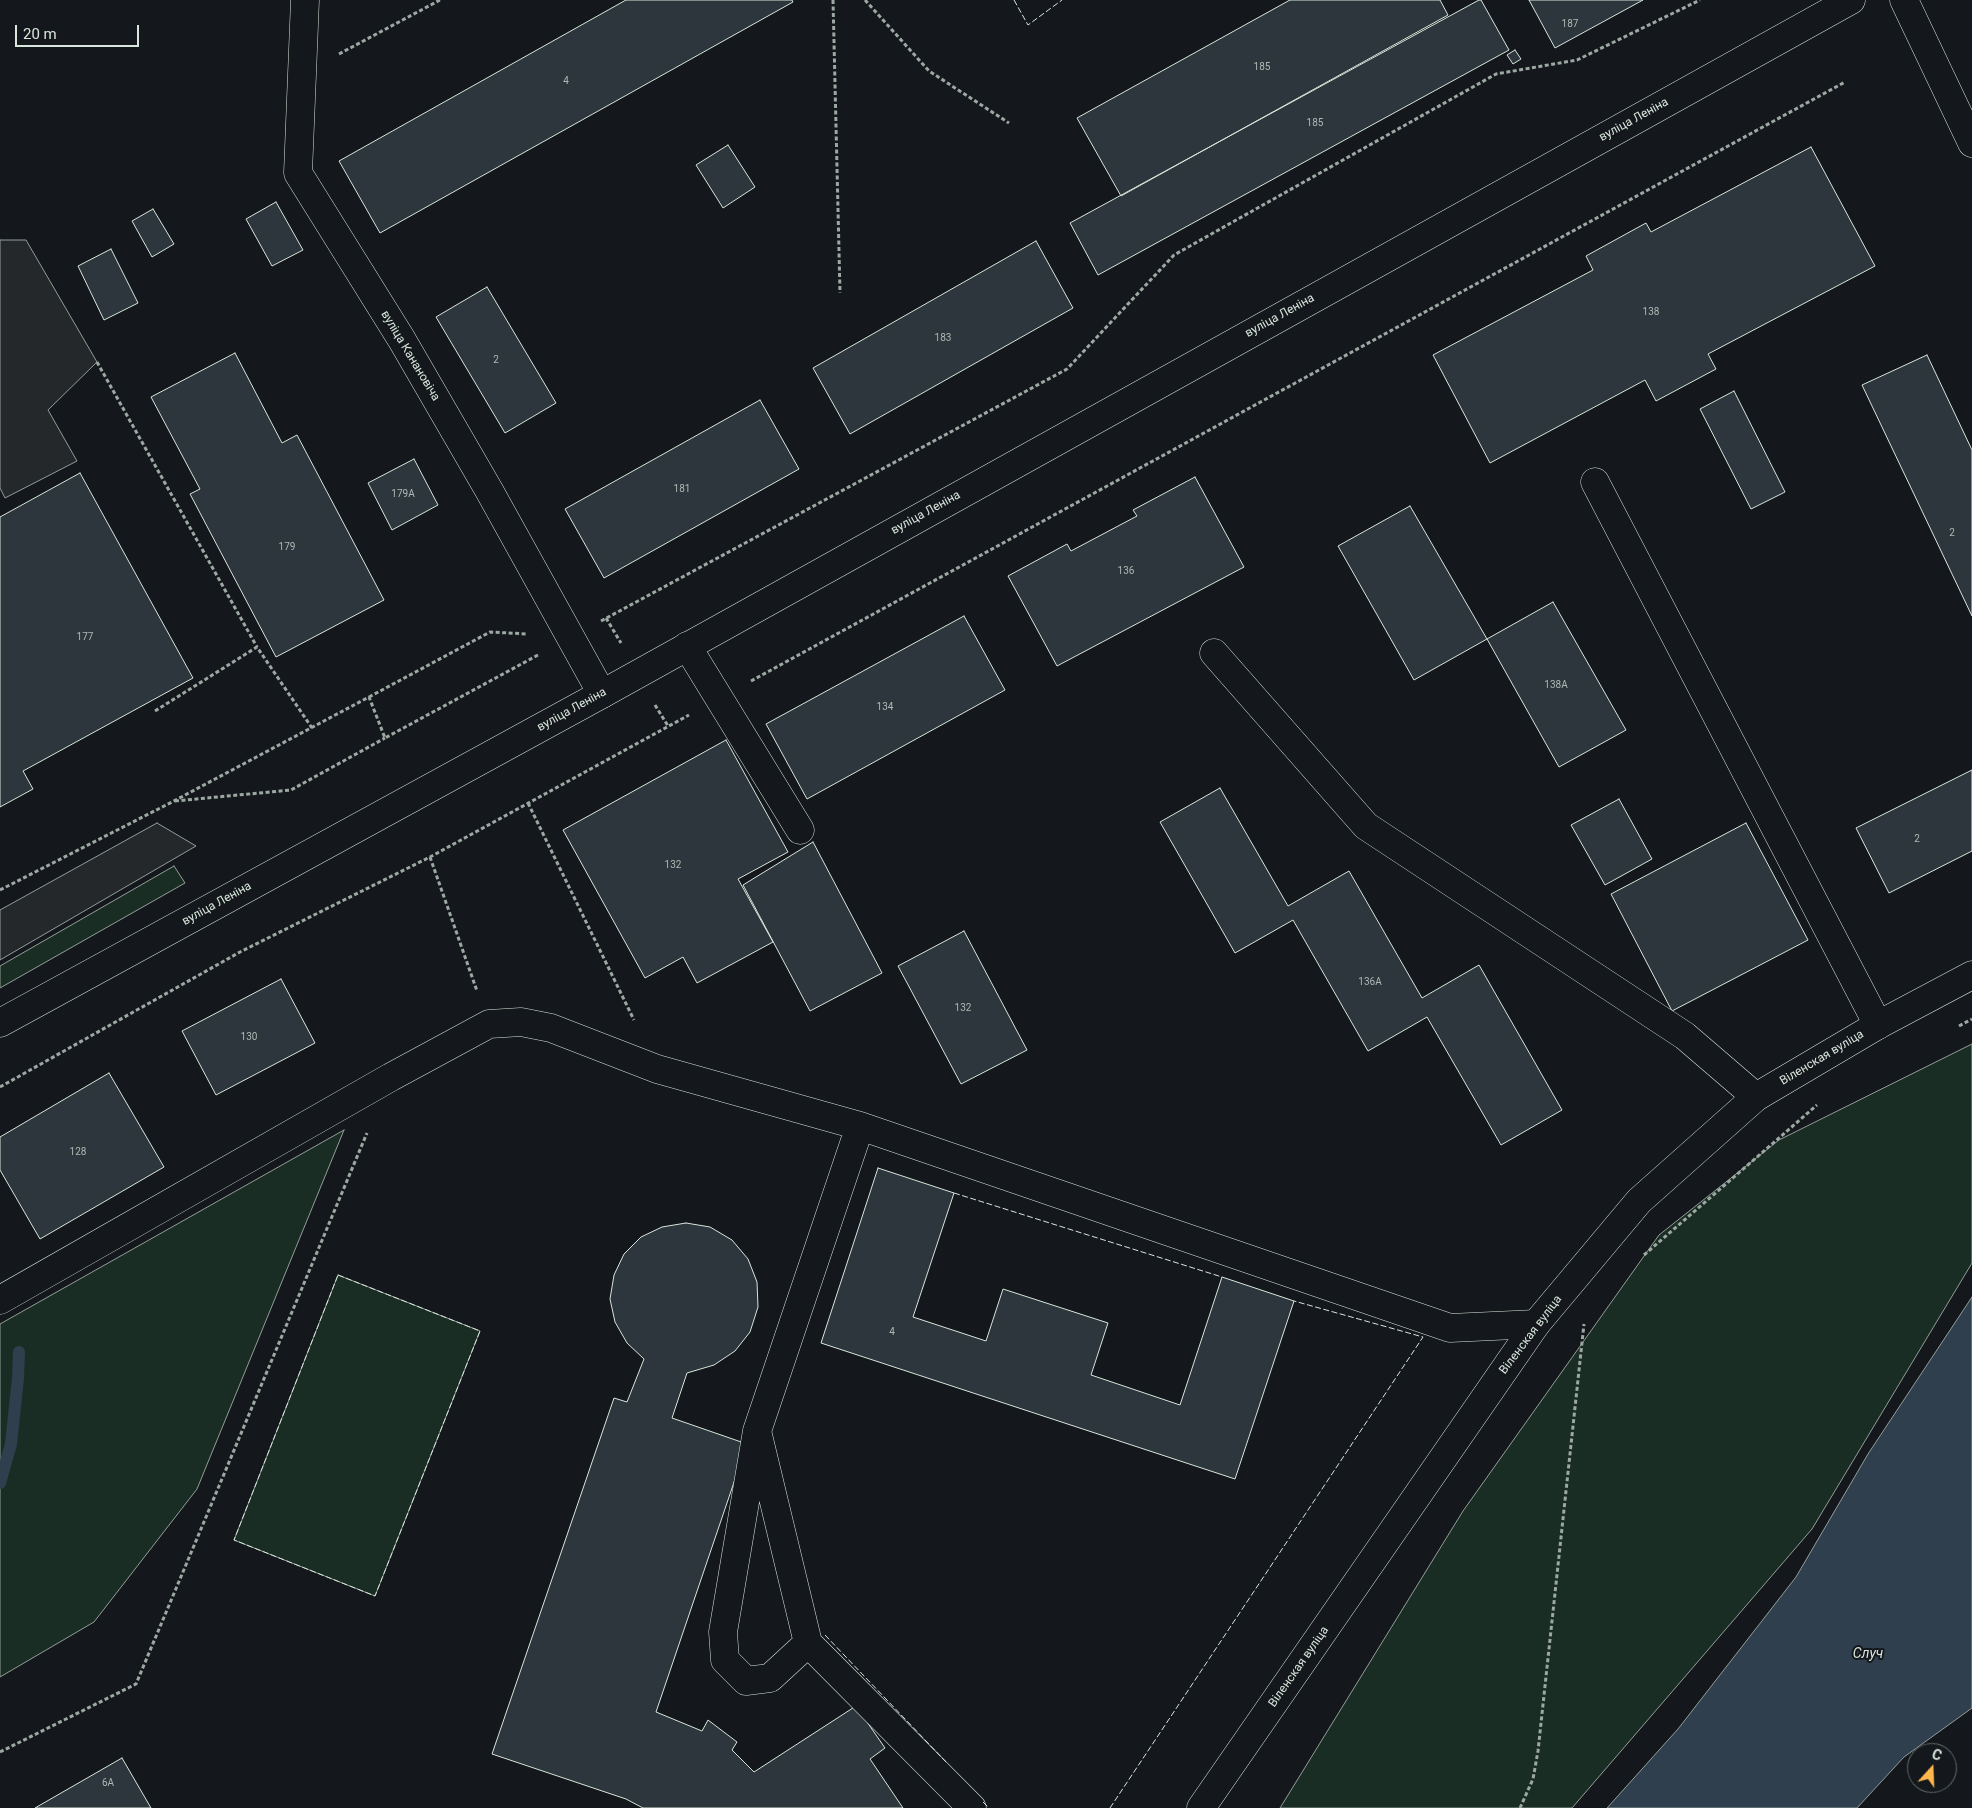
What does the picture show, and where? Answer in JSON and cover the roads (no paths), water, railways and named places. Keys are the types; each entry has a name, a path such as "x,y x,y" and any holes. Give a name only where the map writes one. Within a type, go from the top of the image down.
{"main road":[{"name":"вуліца Канановіча","path":"304,0 303,74 298,174 402,340 490,492 602,694"},
{"name":"вуліца Леніна","path":"0,1023 602,694 1851,0"},
{"path":"1904,0 1972,143"},
{"path":"1595,482 1878,1025"},
{"path":"687,646 800,830"},
{"path":"1214,653 1366,826 1685,1036 1756,1097"},
{"name":"Віленская вуліца","path":"1201,1808 1536,1324 1639,1201 1756,1097 1878,1025 1972,975"},
{"path":"0,1300 390,1077 489,1024 521,1022 551,1028 657,1069 860,1126 1450,1328 1536,1324"},
{"path":"808,1643 770,1678 746,1681 725,1660 722,1632 757,1431 860,1126"},
{"path":"757,1431 808,1643 972,1808"}],"water":[{"name":"Случ","path":"1972,1297 1972,1708 1923,1743 1907,1743 1907,1755 1857,1808 1607,1808 1678,1729 1796,1577 1868,1454"}],"waterway":[{"path":"0,1483 11,1444 19,1352"}]}
